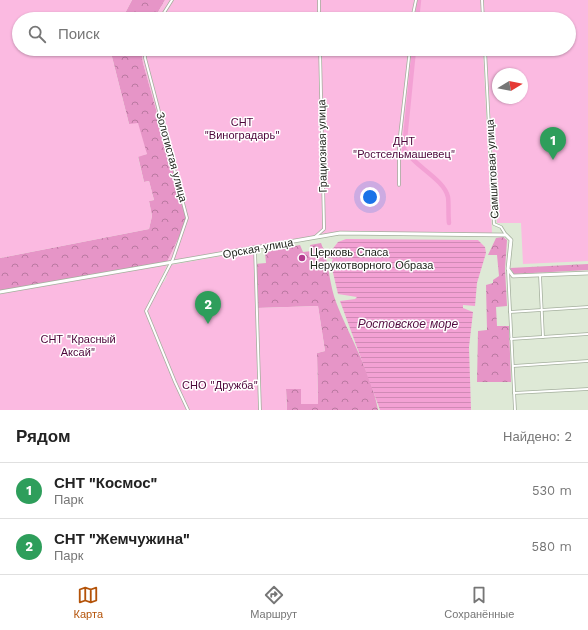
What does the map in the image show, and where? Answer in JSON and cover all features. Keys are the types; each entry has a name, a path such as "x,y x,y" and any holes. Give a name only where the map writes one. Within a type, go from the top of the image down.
{"main road":[{"name":"Орская улица","path":"0,292 347,233 506,235"},
{"path":"506,235 510,238 511,243 508,269 510,273 516,276 588,272"}],"street":[{"path":"164,12 172,0"},
{"path":"319,0 319,12"},
{"path":"413,12 416,0"},
{"path":"482,0 483,12"},
{"name":"Золотистая улица","path":"145,56 187,213 186,224 171,263 146,311 188,410"},
{"name":"Грациозная улица","path":"314,238 324,230 320,56"},
{"path":"399,185 398,144 409,56"},
{"name":"Самшитовая улица","path":"485,56 494,224 501,227 506,235"},
{"path":"255,249 260,410"},
{"path":"508,269 515,410"},
{"path":"540,275 543,337"},
{"path":"510,312 588,308"},
{"path":"511,339 588,334"},
{"path":"513,366 588,361"},
{"path":"514,393 588,389"}],"green space":[{"path":"0,0 132,0 126,12 12,12 12,56 112,56 129,124 138,123 147,154 138,157 144,182 149,181 154,200 149,201 152,216 149,229 0,258"},
{"path":"132,0 165,0 158,12 126,12"},
{"path":"165,0 481,0 482,12 158,12"},
{"path":"483,0 588,0 588,261 523,264 521,223 497,223 486,56 576,56 576,12 484,12"},
{"path":"112,56 142,56 186,216 183,229 167,262 0,292 0,258 149,229 152,216 149,201 154,200 149,181 144,182 138,156 147,154 129,124"},
{"path":"142,56 483,56 492,233 344,232 167,262 183,229 186,216"},
{"path":"503,237 507,240 505,269 507,306 496,307 497,326 509,326 511,382 477,382 478,331 487,330 486,285 493,283 493,280 499,276 497,255 488,255 496,238"},
{"path":"321,243 336,302 366,369 378,410 287,410 286,389 301,389 301,404 318,403 317,353 325,351 318,306 257,308 255,264 266,263 265,252 300,245 303,252 312,251 310,245"},
{"path":"255,250 257,308 318,306 325,351 317,353 318,404 301,404 301,389 286,389 287,410 0,410 0,294 168,263 160,281 164,282 167,276 165,276 171,265"},
{"path":"588,264 588,270 514,274 510,268"}],"water":[{"name":"Ростовское море","path":"346,239 478,240 485,247 486,253 477,283 475,306 463,305 463,308 473,312 469,347 471,410 380,410 340,301 355,299 357,297 338,294 331,264 333,259 325,257 322,253 322,247 327,252 331,251 338,242"}],"waterway":[{"path":"418,12 419,0"},
{"path":"413,56 404,149 415,161 435,178 445,190 448,197 449,223"}],"place":[{"name":"СНТ \"Космос\"","path":"553,160"},
{"name":"Церковь Спаса Нерукотворного Образа","path":"302,258"},
{"name":"СНТ \"Жемчужина\"","path":"208,324"}],"park label":[{"name":"СНТ \"Виноградарь\"","path":"242,128"},
{"name":"ДНТ \"Ростсельмашевец\"","path":"404,147"},
{"name":"СНТ \"Красный Аксай\"","path":"78,345"},
{"name":"СНО \"Дружба\"","path":"220,385"}]}
